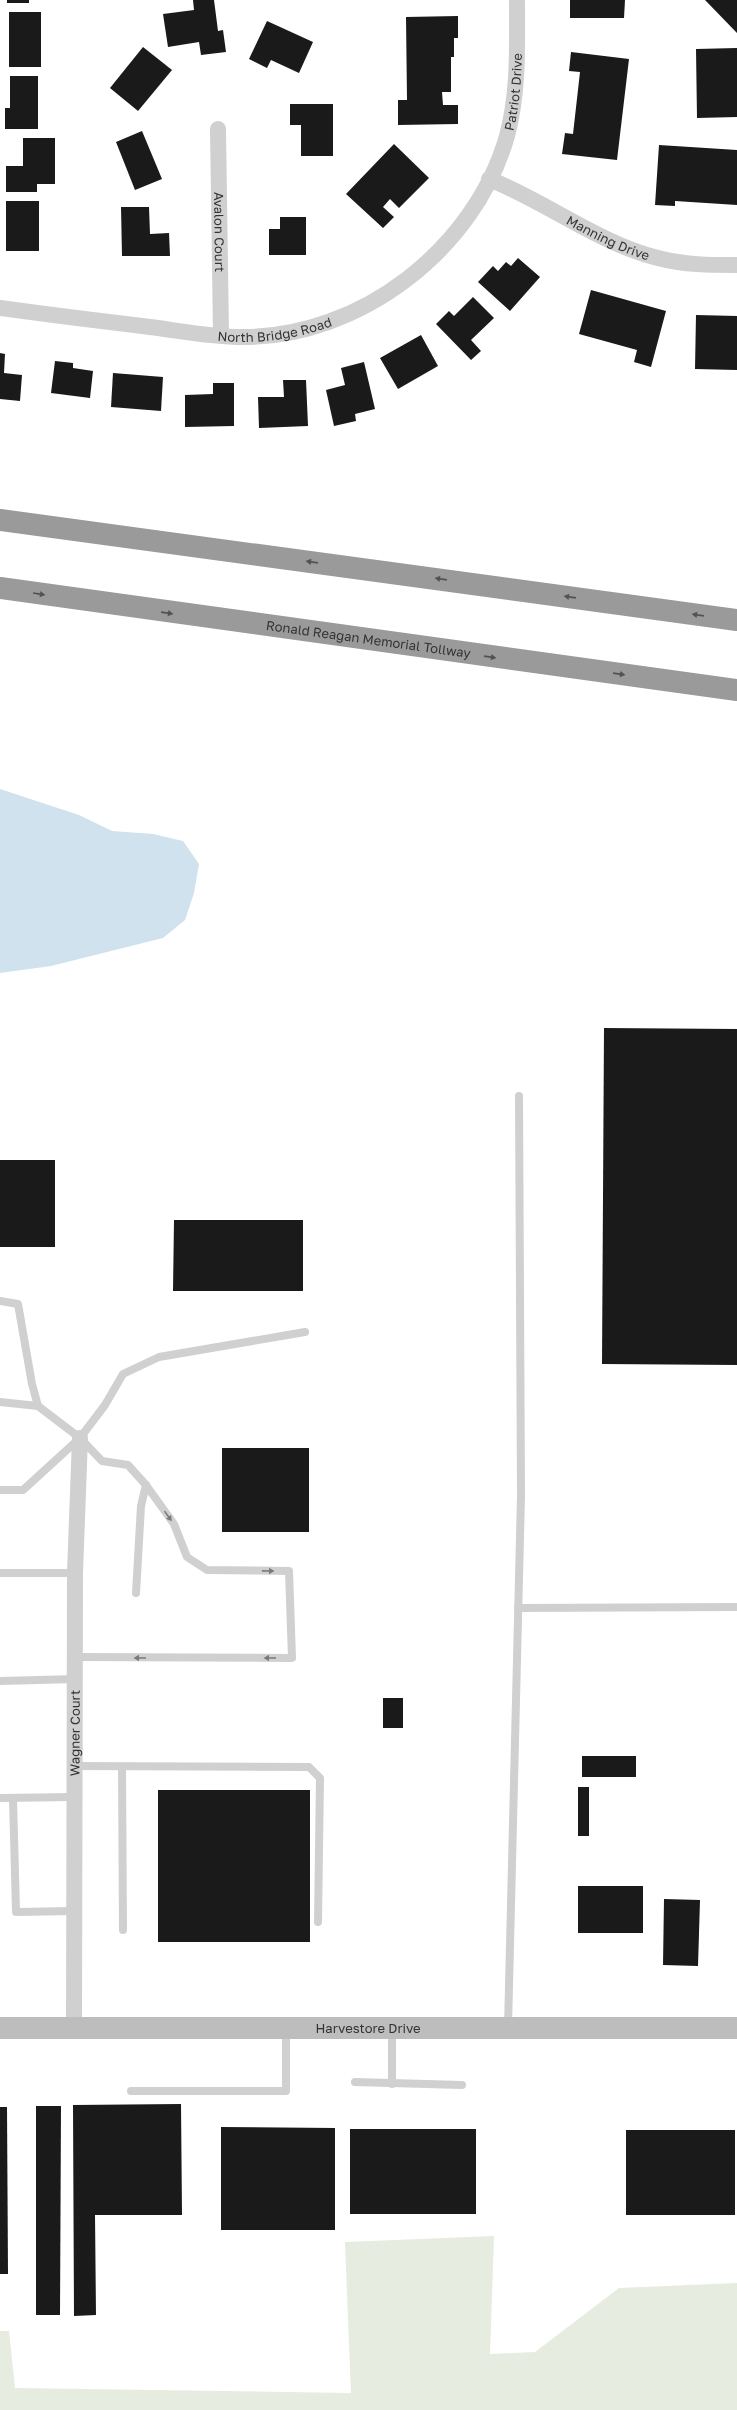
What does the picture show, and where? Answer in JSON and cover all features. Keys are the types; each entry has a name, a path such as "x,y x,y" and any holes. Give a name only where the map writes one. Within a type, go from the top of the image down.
{"highway":[{"path":"0,520 737,620"},
{"name":"Ronald Reagan Memorial Tollway","path":"0,588 737,690"}],"street":[{"name":"Patriot Drive","path":"489,179 506,137 514,100 517,62 517,0"},
{"name":"Avalon Court","path":"218,129 220,335"},
{"name":"Manning Drive","path":"489,179 515,189 598,233 657,258 689,264 737,265"},
{"name":"North Bridge Road","path":"0,308 242,337 290,333 343,317 385,296 418,271 443,246 469,216 489,179"},
{"name":"Wagner Court","path":"74,2028 74,1766 76,1680 75,1573 80,1438"},
{"name":"Harvestore Drive","path":"0,2028 737,2028"}],"lane":[{"path":"508,2028 521,1496 519,1096"},
{"path":"0,1301 18,1304 32,1384 38,1406"},
{"path":"0,1490 23,1490 80,1438 105,1405 123,1374 160,1356 305,1332"},
{"path":"0,1402 38,1406 80,1438 102,1460 128,1465 146,1485 174,1524 187,1557 207,1570 289,1571 292,1658 76,1657"},
{"path":"136,1593 142,1506 146,1485"},
{"path":"0,1573 75,1573"},
{"path":"518,1608 737,1607"},
{"path":"0,1681 76,1680"},
{"path":"74,1766 309,1767 320,1778 318,1922"},
{"path":"122,1767 123,1930"},
{"path":"0,1798 75,1797"},
{"path":"13,1798 16,1912 74,1911"},
{"path":"131,2091 286,2092 286,2028"},
{"path":"392,2028 392,2084"},
{"path":"355,2082 462,2085"}],"shaded area":[{"path":"494,2236 490,2354 535,2352 619,2288 737,2283 737,2410 0,2410 0,2331 9,2331 15,2388 351,2393 345,2242"}],"water":[{"path":"0,789 79,815 112,831 153,834 183,841 199,864 194,893 185,920 163,938 51,966 0,973"}],"building":[{"path":"7,0 29,0 29,3 7,3"},
{"path":"193,0 214,0 218,31 223,30 226,52 201,55 199,42 168,47 163,14 194,10"},
{"path":"570,0 625,0 624,18 570,18"},
{"path":"705,0 737,0 737,33"},
{"path":"9,12 41,12 41,67 9,67"},
{"path":"458,16 458,38 454,38 454,57 451,57 451,92 442,92 443,105 458,105 458,124 398,125 398,100 407,100 406,17"},
{"path":"267,21 313,42 299,73 271,60 267,68 249,59"},
{"path":"143,47 172,70 138,111 110,88"},
{"path":"737,48 737,117 697,118 696,49"},
{"path":"571,52 629,59 617,160 562,154 565,133 573,134 580,72 569,71"},
{"path":"10,76 38,76 38,129 5,129 5,108 10,108"},
{"path":"290,104 333,104 333,156 301,156 301,125 290,125"},
{"path":"142,131 162,179 135,190 116,142"},
{"path":"23,138 55,138 55,184 37,184 37,192 6,192 6,166 23,166"},
{"path":"394,144 429,178 399,208 390,199 383,207 394,217 383,228 346,194"},
{"path":"659,145 737,150 737,205 675,201 675,206 655,205"},
{"path":"6,201 39,201 39,251 6,251"},
{"path":"121,207 149,207 150,234 169,233 170,256 122,256"},
{"path":"280,217 306,217 306,255 269,255 269,229 280,229"},
{"path":"518,258 540,277 510,311 478,282 493,266 498,271 506,262 511,266"},
{"path":"591,290 666,311 651,367 634,362 637,350 579,334"},
{"path":"473,297 494,318 471,340 481,351 471,360 436,324 449,311 454,316"},
{"path":"696,315 737,316 737,370 695,369"},
{"path":"421,335 438,366 398,389 380,358"},
{"path":"0,353 5,354 4,373 22,375 20,401 0,399"},
{"path":"55,361 73,363 73,368 93,371 90,398 51,393"},
{"path":"364,362 375,409 355,414 356,421 334,426 326,390 345,385 341,368"},
{"path":"113,373 163,377 161,411 111,407"},
{"path":"283,380 306,380 308,426 259,428 258,397 284,397"},
{"path":"213,383 234,383 234,426 185,427 185,395 213,394"},
{"path":"604,1028 737,1029 737,1365 602,1364"},
{"path":"0,1160 55,1160 55,1247 0,1247"},
{"path":"174,1220 303,1220 303,1291 173,1291"},
{"path":"222,1448 309,1448 309,1532 222,1532"},
{"path":"383,1698 403,1698 403,1728 383,1728"},
{"path":"582,1756 636,1756 636,1777 582,1777"},
{"path":"578,1787 589,1787 589,1836 578,1836"},
{"path":"158,1790 310,1790 310,1942 158,1942"},
{"path":"578,1886 643,1886 643,1933 578,1933"},
{"path":"664,1899 700,1900 698,1966 663,1965"},
{"path":"181,2104 182,2215 95,2215 96,2315 74,2316 73,2105"},
{"path":"36,2106 61,2106 60,2315 36,2315"},
{"path":"0,2107 7,2107 8,2274 0,2274"},
{"path":"221,2127 335,2128 335,2230 221,2230"},
{"path":"350,2129 476,2129 476,2214 350,2214"},
{"path":"626,2130 735,2130 735,2215 626,2215"}]}
